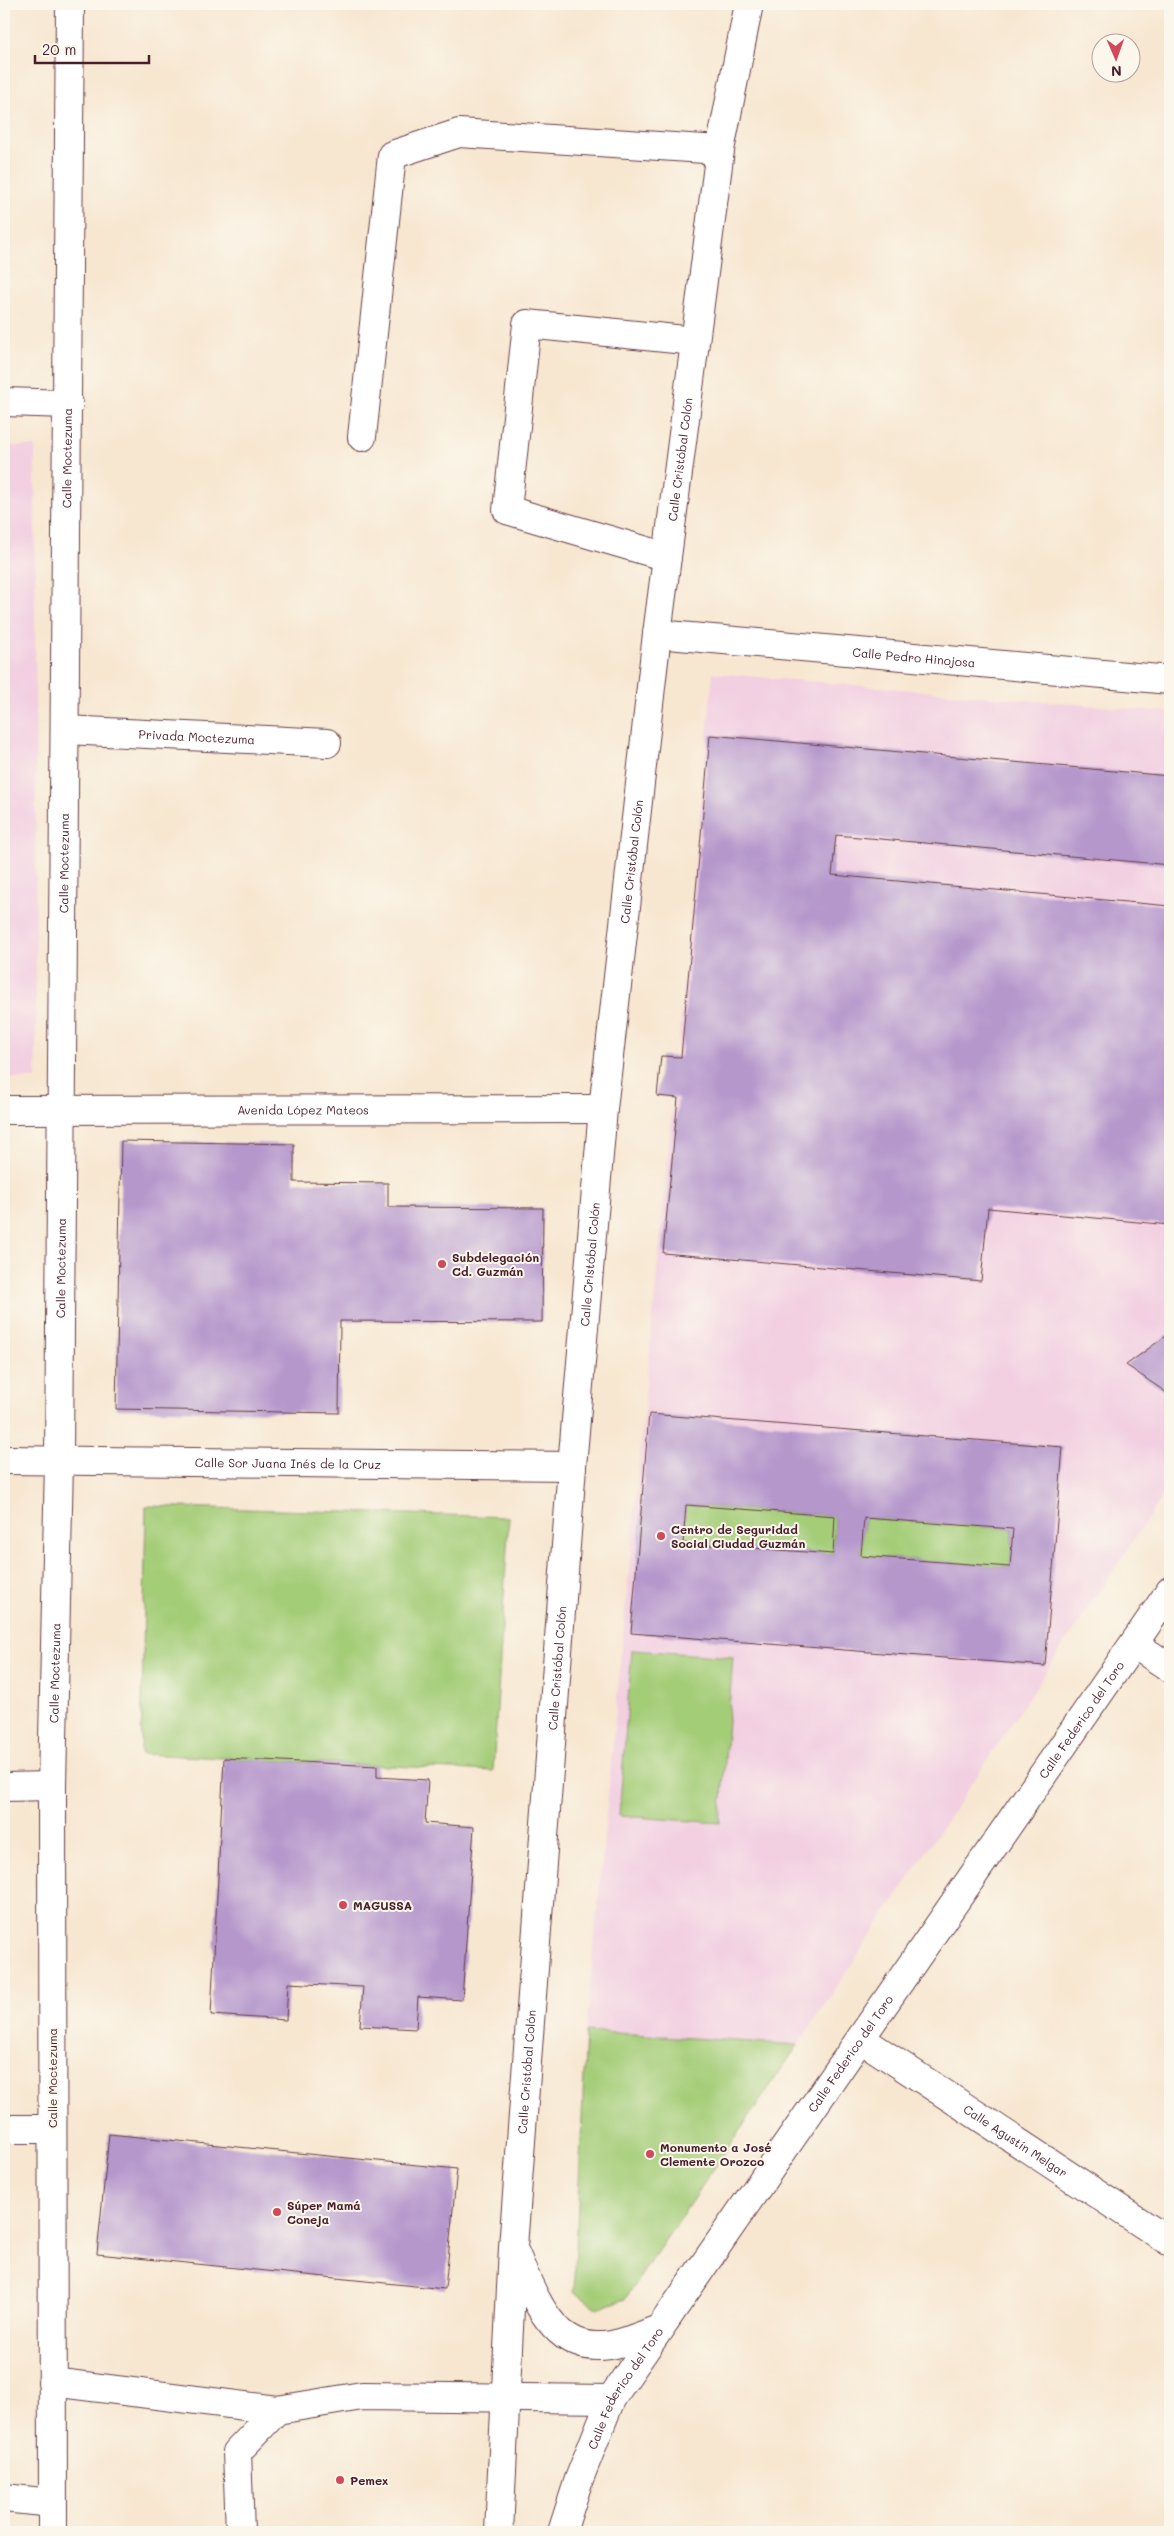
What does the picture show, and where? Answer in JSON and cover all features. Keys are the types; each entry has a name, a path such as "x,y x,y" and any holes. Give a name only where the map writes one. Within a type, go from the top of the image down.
{"street":[{"name":"Calle Moctezuma","path":"53,2532 52,1786 59,1461 70,4"},
{"name":"Calle Cristóbal Colón","path":"499,2532 513,2247 572,1466 603,1110 657,634 720,150 749,4"},
{"path":"362,437 392,155 459,133 720,150"},
{"path":"667,557 507,510 527,324 695,341"},
{"path":"4,402 68,404"},
{"name":"Calle Pedro Hinojosa","path":"657,634 1170,680"},
{"name":"Privada Moctezuma","path":"66,730 327,743"},
{"name":"Avenida López Mateos","path":"4,1110 603,1110"},
{"name":"Calle Sor Juana Inés de la Cruz","path":"4,1460 572,1466"},
{"name":"Calle Federico del Toro","path":"562,2532 579,2479 611,2399 1170,1591"},
{"path":"1134,1644 1170,1668"},
{"path":"4,1787 52,1786"},
{"name":"Calle Agustín Melgar","path":"861,2039 1170,2242"},
{"path":"4,2130 52,2129"},
{"path":"513,2247 541,2312 567,2338 595,2346 625,2341 659,2329"},
{"path":"52,2382 277,2410 362,2396 611,2399"},
{"path":"240,2532 237,2452 277,2410"},
{"path":"4,2498 52,2503"}],"shaded area":[{"path":"4,446 35,446 36,1079 4,1078"},
{"path":"713,673 1170,712 1170,1485 798,2045 586,2031"}],"green space":[{"path":"686,1505 835,1516 833,1554 683,1543"},
{"path":"146,1506 509,1517 493,1771 141,1754"},
{"path":"864,1518 1013,1529 1010,1567 861,1556"},
{"path":"632,1650 733,1657 720,1823 619,1816"},
{"path":"586,2031 798,2045 625,2299 597,2309 574,2291"}],"building":[{"path":"710,735 1170,776 1170,865 836,835 832,875 1170,906 1170,1225 988,1208 981,1281 663,1253 678,1098 657,1096 661,1056 681,1057"},
{"path":"121,1141 294,1144 294,1182 388,1183 388,1207 543,1208 542,1322 340,1321 339,1413 116,1409"},
{"path":"1170,1333 1170,1395 1126,1365"},
{"name":"Centro de Seguridad Social Ciudad Guzmán","path":"649,1414 1063,1447 1045,1666 631,1633","holes":["686,1505 835,1516 833,1554 683,1543","864,1518 1013,1529 1010,1567 861,1556"]},
{"name":"MAGUSSA","path":"224,1758 377,1766 377,1777 428,1780 425,1823 474,1827 462,2000 418,1997 416,2029 360,2026 363,1987 288,1983 286,2020 211,2015"},
{"name":"Súper Mamá Coneja","path":"109,2134 457,2169 445,2289 97,2254"}],"place":[{"name":"Subdelegación Cd. Guzmán","path":"442,1264"},
{"name":"Centro de Seguridad Social Ciudad Guzmán","path":"661,1536"},
{"name":"MAGUSSA","path":"343,1905"},
{"name":"Monumento a José Clemente Orozco","path":"650,2154"},
{"name":"Súper Mamá Coneja","path":"277,2212"},
{"name":"Pemex","path":"340,2480"}]}
